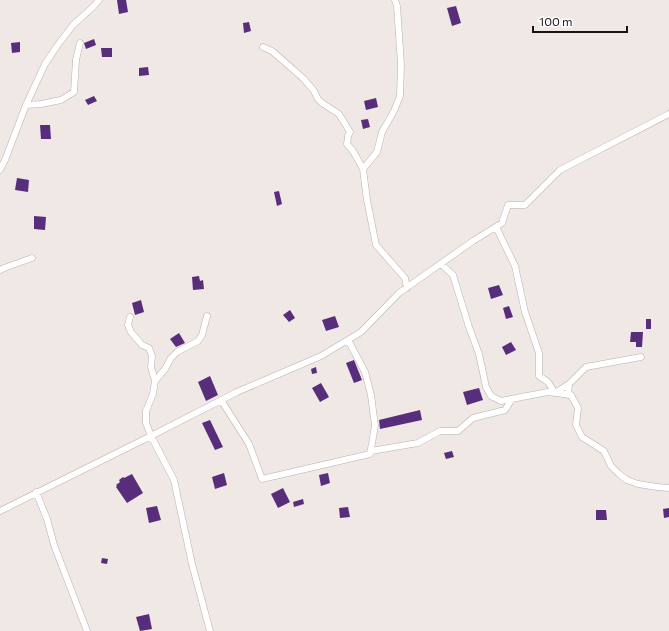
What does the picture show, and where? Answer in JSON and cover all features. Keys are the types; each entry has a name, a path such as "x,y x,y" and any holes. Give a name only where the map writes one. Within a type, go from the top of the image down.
{"street":[{"path":"0,170 26,105 45,64 73,25 99,0"},
{"path":"363,169 378,152 382,132 394,111 400,96 401,64 397,6 395,0"},
{"path":"26,105 61,100 74,92 76,60 80,43"},
{"path":"263,47 272,51 304,79 314,91 318,99 339,114 350,132 347,144 353,151 363,169 367,200 376,245 405,278 406,288"},
{"path":"0,511 237,392 322,356 362,332 399,293 473,241 502,223 508,205 525,206 560,170 669,114"},
{"path":"496,227 515,266 525,312 539,353 539,376 548,382 555,393"},
{"path":"0,270 32,258"},
{"path":"441,264 453,275 479,354 486,387 490,396 501,401 548,392 571,396 578,408 576,425 582,437 604,451 611,466 618,474 627,480 638,484 669,488"},
{"path":"155,381 177,352 198,341 202,335 207,316"},
{"path":"130,317 128,325 131,332 142,345 149,348 152,356 151,367 155,381 153,394 146,411 146,424 174,480 192,564 210,631"},
{"path":"348,340 365,372 371,394 374,426 371,451"},
{"path":"555,393 569,384 586,367 641,357"},
{"path":"568,395 569,384"},
{"path":"221,400 249,444 262,480 370,454 371,451 418,442 440,432 458,430 473,418 505,410 512,399"},
{"path":"36,492 47,519 54,545 87,631"}],"building":[{"path":"117,0 126,0 128,12 119,14"},
{"path":"456,6 461,23 452,26 447,8"},
{"path":"249,22 251,31 244,33 243,23"},
{"path":"94,39 96,45 86,49 84,43"},
{"path":"20,42 20,52 12,53 11,43"},
{"path":"101,48 112,48 112,57 102,57"},
{"path":"148,67 149,75 139,76 139,68"},
{"path":"94,96 97,101 88,105 85,100"},
{"path":"376,98 378,107 366,110 364,101"},
{"path":"368,119 370,127 363,129 361,120"},
{"path":"40,125 50,125 51,139 41,139"},
{"path":"17,178 29,180 28,192 15,190"},
{"path":"279,191 282,204 277,206 274,192"},
{"path":"34,216 46,217 45,230 34,229"},
{"path":"199,276 200,281 203,280 204,289 193,290 192,277"},
{"path":"499,285 503,295 491,299 488,288"},
{"path":"141,300 144,312 135,315 132,303"},
{"path":"509,306 513,317 506,319 503,308"},
{"path":"290,310 295,318 289,322 283,315"},
{"path":"335,316 339,327 326,331 322,320"},
{"path":"646,319 651,319 651,329 646,329"},
{"path":"631,332 643,332 642,347 636,347 636,342 630,342"},
{"path":"179,333 185,343 176,347 170,339"},
{"path":"511,342 516,350 506,355 502,347"},
{"path":"354,360 362,380 354,383 346,363"},
{"path":"316,367 317,373 312,374 311,369"},
{"path":"210,376 218,395 206,401 198,382"},
{"path":"321,383 329,397 320,402 312,388"},
{"path":"479,388 483,400 467,405 463,392"},
{"path":"420,410 422,420 380,429 379,420"},
{"path":"210,420 223,447 215,450 202,423"},
{"path":"452,451 454,457 446,459 444,453"},
{"path":"224,473 227,485 215,489 212,477"},
{"path":"328,473 330,483 321,486 319,475"},
{"path":"132,474 143,493 127,503 116,485 123,477 124,478"},
{"path":"283,488 290,502 278,508 271,494"},
{"path":"303,499 304,504 294,507 293,502"},
{"path":"157,506 161,520 149,523 146,508"},
{"path":"348,507 350,517 340,518 339,508"},
{"path":"669,508 669,517 664,518 663,509"},
{"path":"596,510 606,510 607,520 596,520"},
{"path":"102,558 108,559 107,564 101,563"},
{"path":"149,614 152,629 140,631 136,617"}]}
